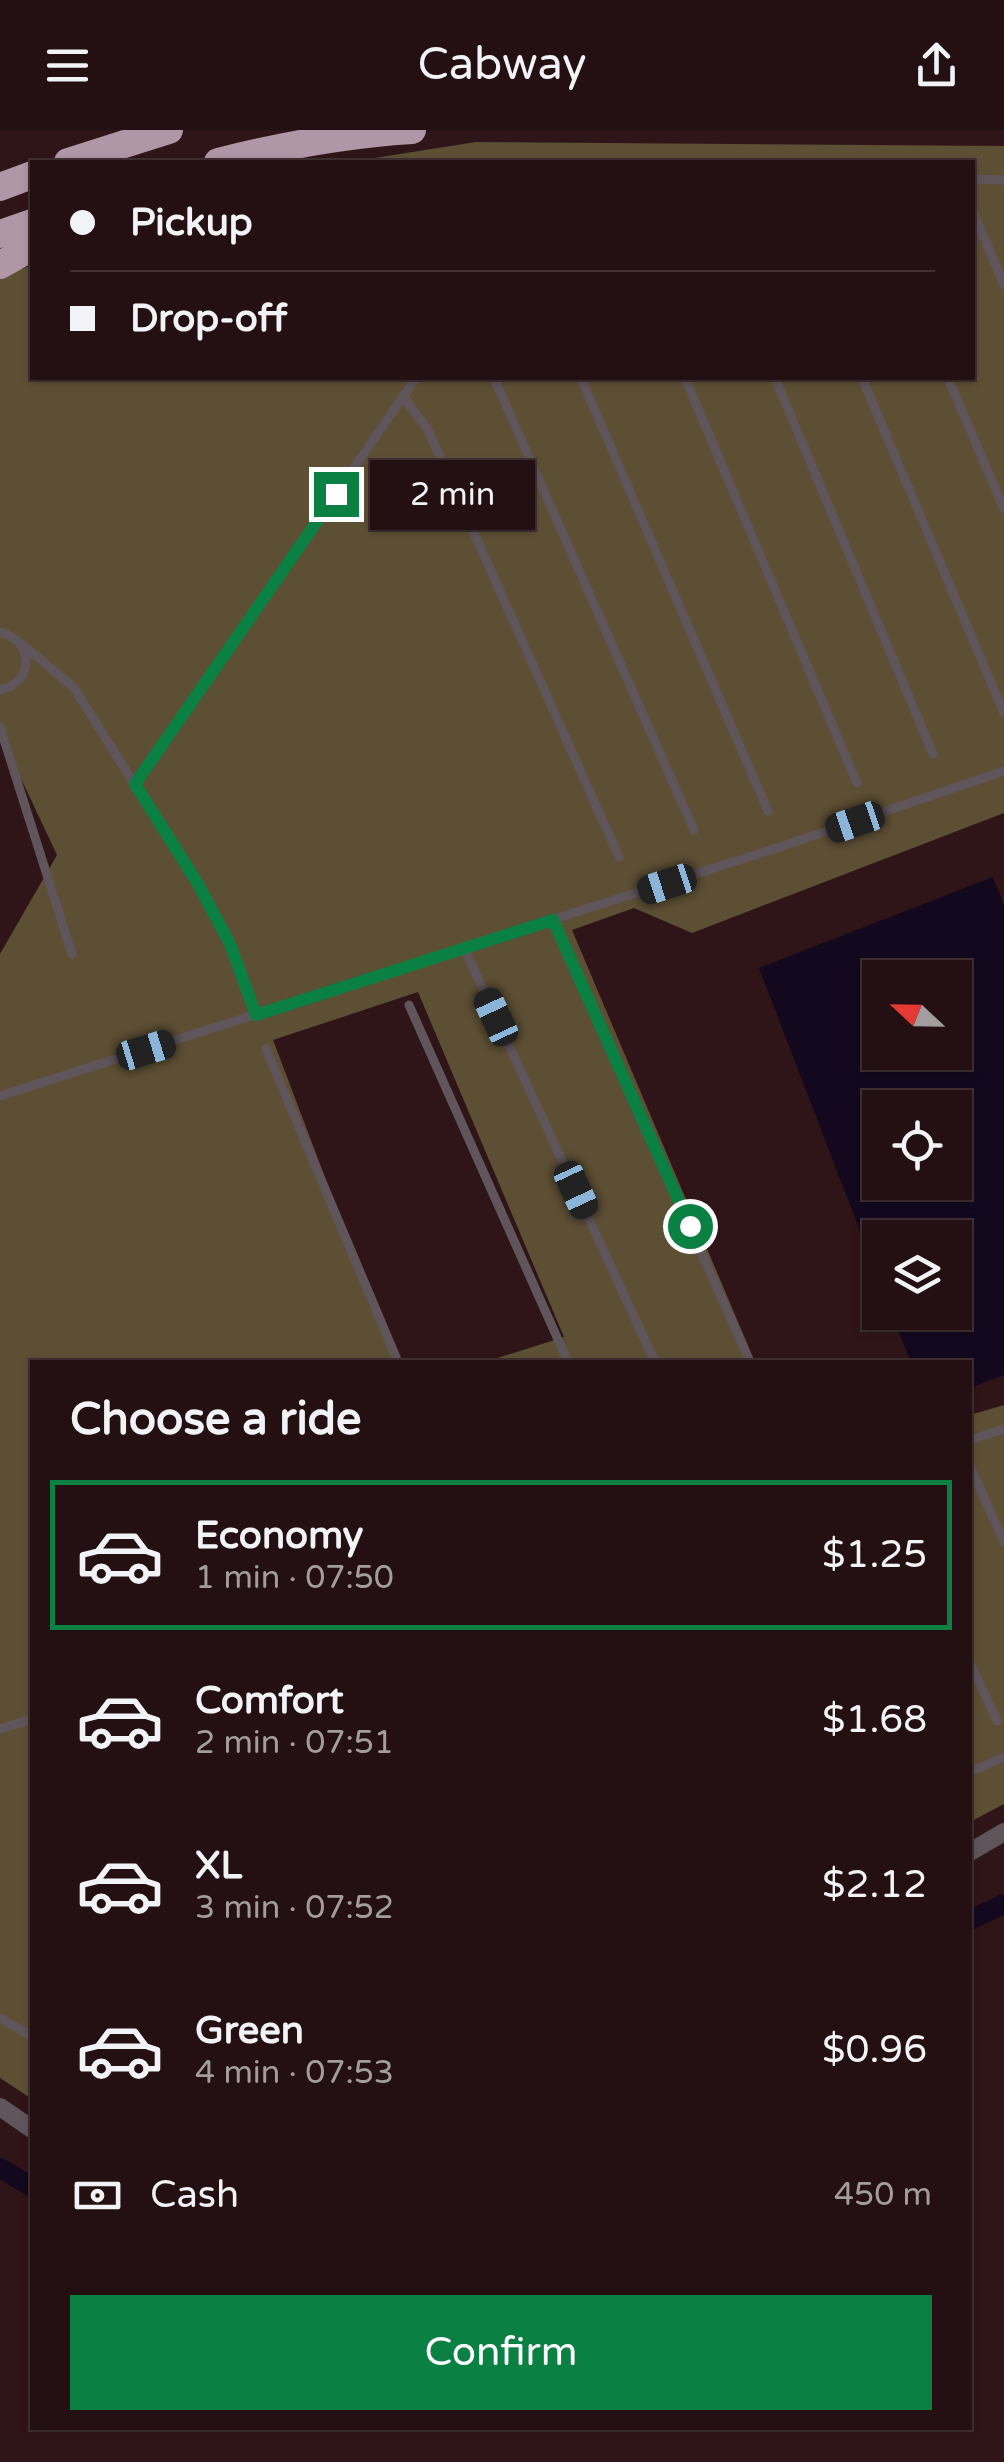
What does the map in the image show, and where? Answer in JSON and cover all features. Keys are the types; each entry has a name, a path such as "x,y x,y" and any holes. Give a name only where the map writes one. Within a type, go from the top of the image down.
{"highway":[{"path":"74,160 168,130"},
{"path":"226,160 375,132 412,130"},
{"path":"0,187 30,176"},
{"path":"0,234 30,224"},
{"path":"0,264 30,247"}],"street":[{"path":"972,1851 1004,1832"},
{"path":"0,2107 30,2128"}],"lane":[{"path":"975,179 1004,180"},
{"path":"975,216 1004,285"},
{"path":"135,784 414,380"},
{"path":"495,380 694,830"},
{"path":"582,380 768,811"},
{"path":"686,380 857,782"},
{"path":"776,380 933,754"},
{"path":"863,380 1004,712"},
{"path":"949,380 1004,509"},
{"path":"402,396 428,430 619,857"},
{"path":"0,632 12,635 74,688 198,884 230,944 256,1015"},
{"path":"0,690 21,680 27,668 22,644"},
{"path":"0,727 72,954"},
{"path":"0,1096 1004,771"},
{"path":"553,920 749,1360"},
{"path":"464,948 655,1360"},
{"path":"409,1005 567,1360"},
{"path":"266,1049 397,1360"},
{"path":"972,1439 1004,1430"},
{"path":"972,1470 1004,1542"},
{"path":"972,1667 996,1721"},
{"path":"0,1729 30,1721"},
{"path":"972,1771 1004,1756"},
{"path":"0,2018 30,2035"}],"shaded area":[{"path":"476,142 1004,146 1004,813 692,933 634,908 572,930 754,1360 491,1360 564,1337 418,992 273,1040 394,1360 30,1360 30,2098 0,2078 0,954 57,855 0,734 0,277 30,266 30,380 975,380 975,160 362,160"},
{"path":"993,877 1004,905 1004,1375 972,1387 972,1360 910,1360 898,1330 972,1330 972,1220 862,1220 862,1236 759,968"},
{"path":"1004,1405 1004,1804 972,1821 972,1414"}],"waterway":[{"path":"972,1919 1004,1904"},
{"path":"0,2168 30,2186"}],"route":[{"path":"336,494 135,784 198,884 230,944 256,1015 553,920 690,1226"}]}
